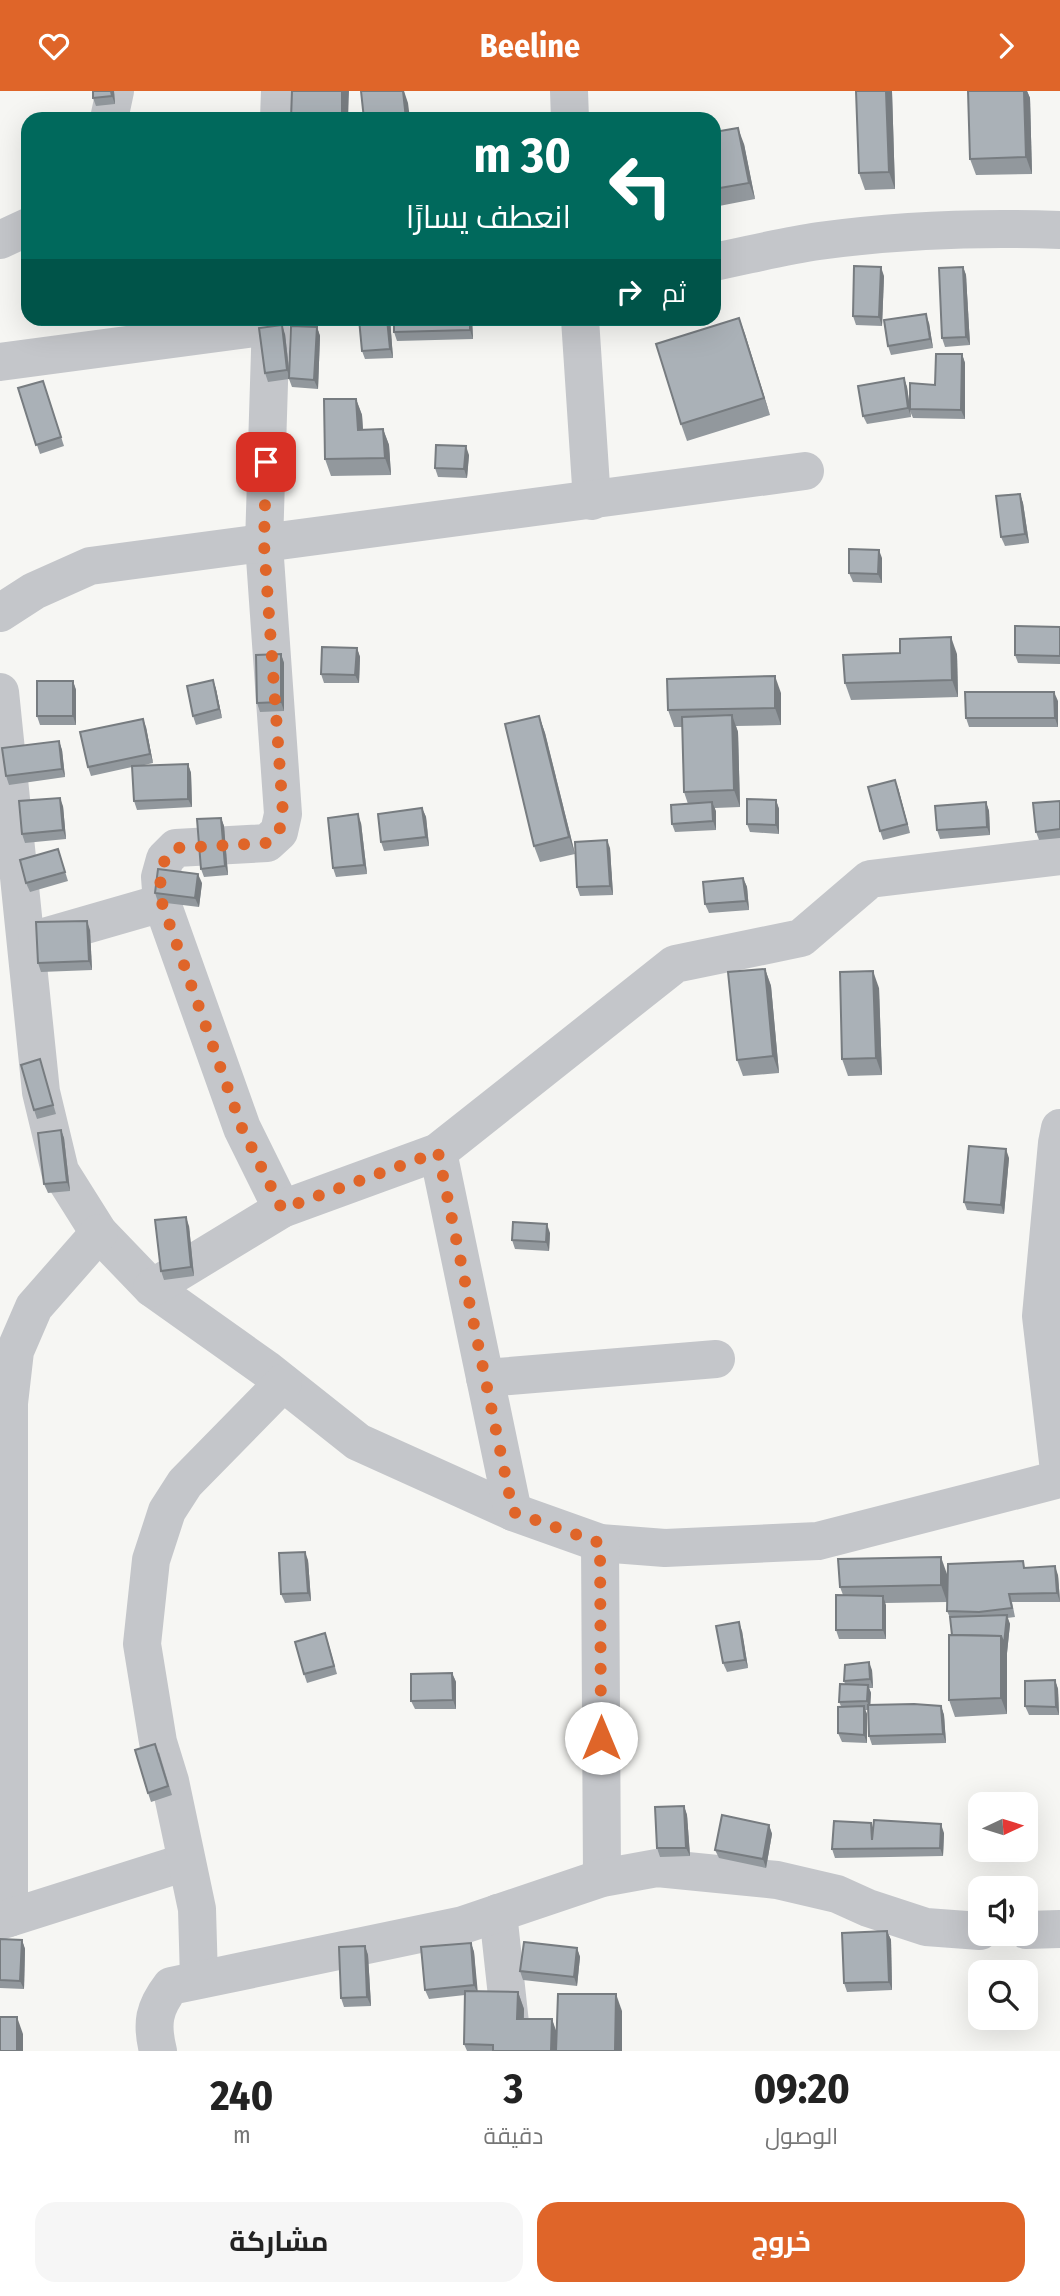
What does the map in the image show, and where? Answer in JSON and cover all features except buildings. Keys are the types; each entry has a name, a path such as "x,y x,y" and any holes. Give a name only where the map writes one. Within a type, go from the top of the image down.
{"street":[{"path":"110,112 115,91"},
{"path":"279,112 280,91"},
{"path":"569,91 570,112"},
{"path":"721,261 819,241 1006,227 1060,230"},
{"path":"0,240 21,230"},
{"path":"0,362 243,326"},
{"path":"270,326 264,544 283,814 279,832 267,843 176,848 165,859 160,877 162,903 242,1128 282,1209"},
{"path":"580,326 592,501"},
{"path":"0,613 34,591 90,566 805,471"},
{"path":"0,692 13,946 40,1092 60,1171 99,1233 152,1288 358,1441 513,1512 600,1543 665,1548 818,1541 1060,1479 1041,1316 1056,1143 1060,1128"},
{"path":"152,1288 282,1209 438,1152 675,964 801,938 870,879 1060,856"},
{"path":"13,946 162,903"},
{"path":"438,1152 513,1512"},
{"path":"99,1233 34,1307 15,1351 9,1403 4,1668 5,1919 186,1862"},
{"path":"485,1378 716,1359"},
{"path":"199,1979 197,1909 170,1781 158,1742 142,1644 150,1560 167,1511 185,1483 283,1383"},
{"path":"600,1543 602,1878"},
{"path":"158,2051 154,2021 158,2003 171,1986 463,1925 602,1878 657,1868 777,1880 837,1894 868,1908 926,1927 968,1930"},
{"path":"498,1913 513,2051"},
{"path":"1038,1930 1060,1929"}],"route":[{"path":"266,462 264,544 283,814 279,832 267,843 176,848 165,859 160,877 162,903 242,1128 282,1209 438,1152 513,1512 600,1543 601,1738"}]}
